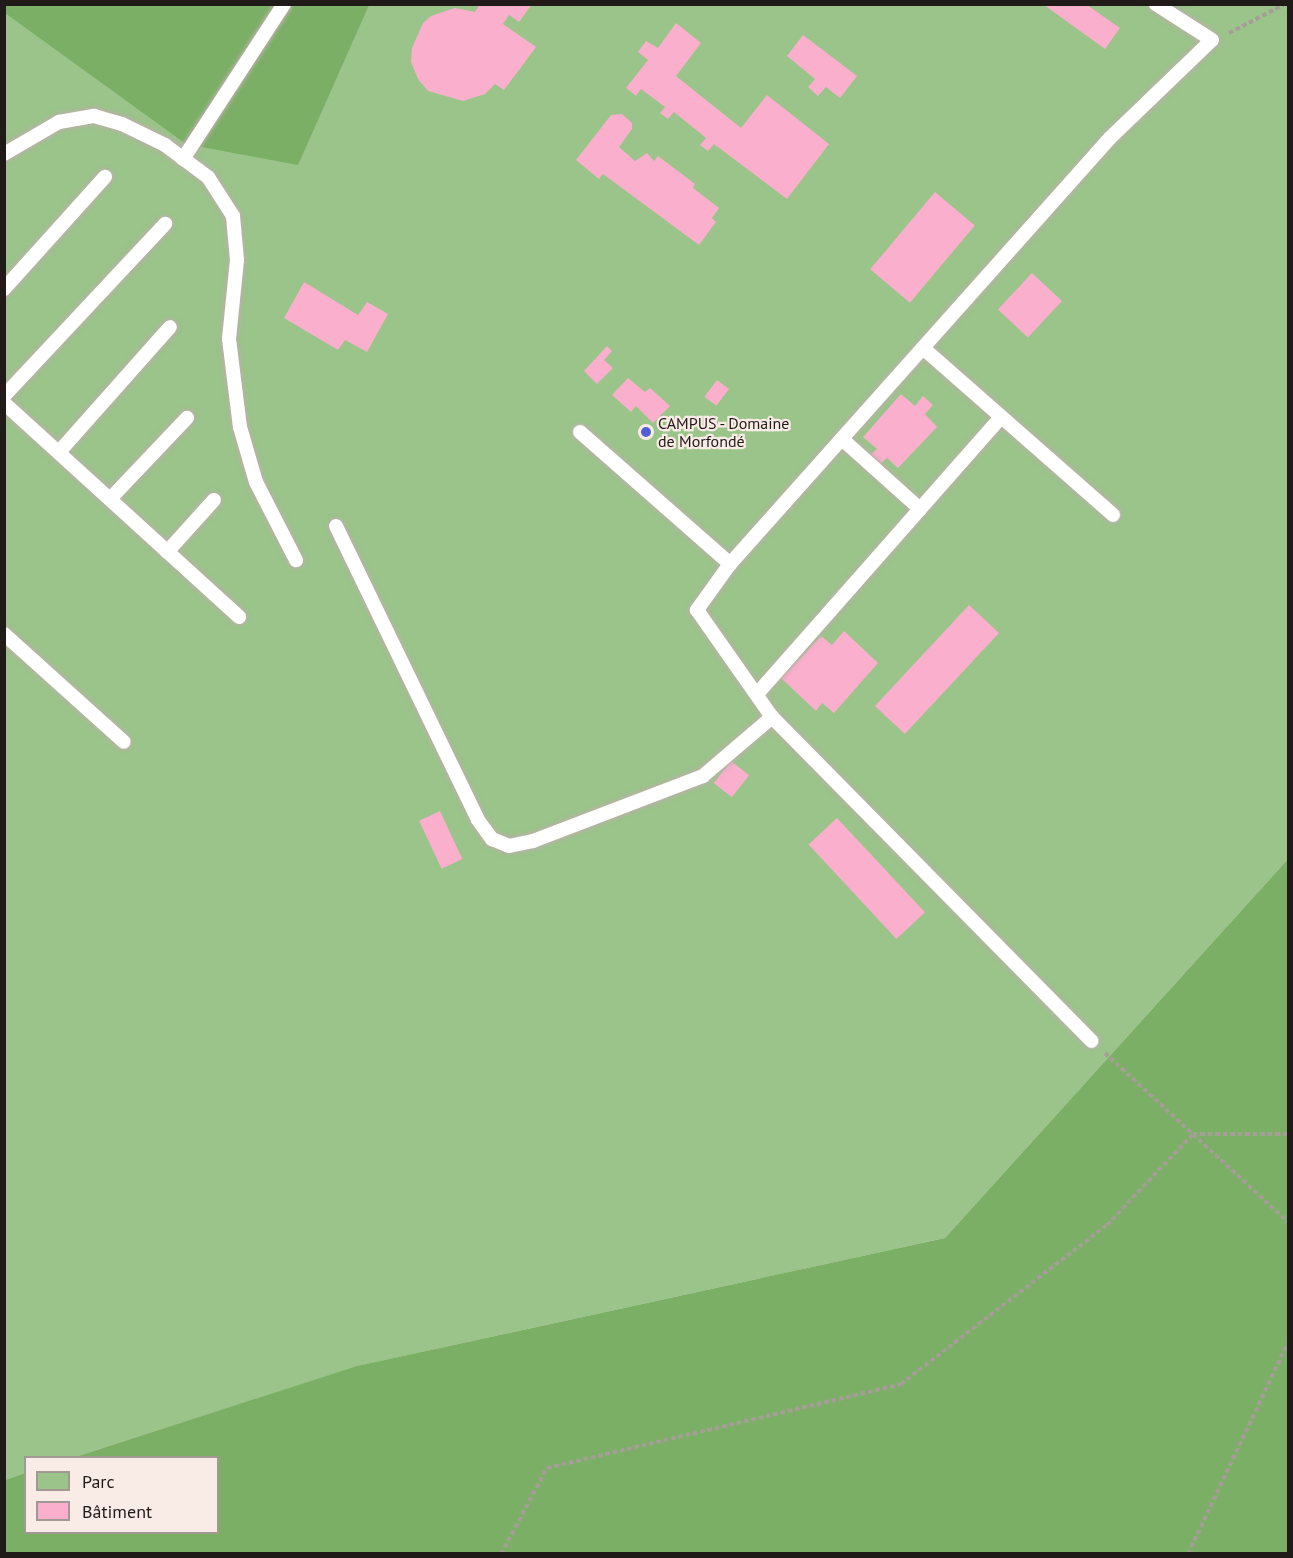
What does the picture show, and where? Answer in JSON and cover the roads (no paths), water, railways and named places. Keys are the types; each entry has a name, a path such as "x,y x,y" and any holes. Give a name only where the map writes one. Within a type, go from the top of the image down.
{"lane":[{"path":"183,159 284,4"},
{"path":"1091,1041 772,717 697,610 730,564 1110,138 1212,40 1156,4"},
{"path":"4,154 59,122 94,116 122,124 183,159 208,177 233,216 237,260 229,339 240,428 256,482 296,560"},
{"path":"4,289 105,177"},
{"path":"4,396 165,224"},
{"path":"58,452 170,327"},
{"path":"923,348 1113,515"},
{"path":"4,403 238,617"},
{"path":"757,694 1001,417"},
{"path":"110,499 187,418"},
{"path":"580,432 730,564"},
{"path":"842,439 920,509"},
{"path":"167,552 214,500"},
{"path":"336,526 478,820 492,839 509,846 533,841 703,776 772,717"},
{"path":"4,634 124,742"}],"place":[{"name":"CAMPUS - Domaine de Morfondé","path":"646,432"}]}
